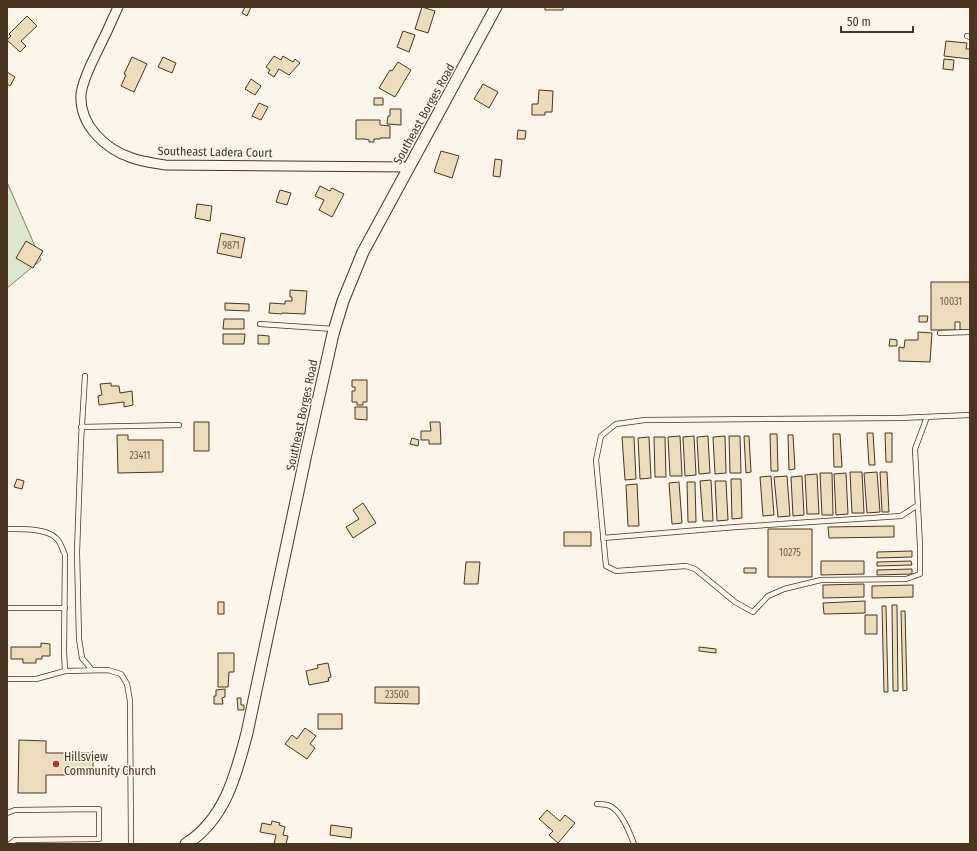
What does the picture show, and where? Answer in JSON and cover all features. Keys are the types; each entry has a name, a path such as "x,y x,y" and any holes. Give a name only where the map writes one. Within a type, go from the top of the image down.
{"street":[{"name":"Southeast Ladera Court","path":"118,7 88,72 81,94 84,116 90,126 102,141 117,152 141,161 165,165 409,167"},
{"name":"Southeast Borges Road","path":"186,844 202,832 215,818 230,788 238,766 247,733 334,329 343,301 363,252 496,7"}],"lane":[{"path":"260,324 334,329"},
{"path":"940,333 970,332"},
{"path":"85,376 81,428 77,552 79,639 82,658 92,670"},
{"path":"927,417 915,449 920,574 906,580 821,580 784,589 768,596 753,612 735,602 695,569 686,566 616,571 606,566 596,460 601,436 616,424 645,420 927,417 970,415"},
{"path":"81,428 179,425"},
{"path":"603,538 901,516 918,505"},
{"path":"7,529 41,531 55,537 60,543 65,555 65,671"},
{"path":"7,608 65,608"},
{"path":"7,680 36,679 65,671 108,670 121,674 127,684 130,701 131,844"},
{"path":"597,804 610,805 628,827 634,844"},
{"path":"7,813 15,810 99,809 99,839 15,840 10,844"}],"green space":[{"path":"7,182 41,260 7,288"}],"building":[{"path":"245,7 251,7 247,16 242,13"},
{"path":"422,7 435,11 428,33 415,29"},
{"path":"545,7 563,7 563,10 545,10"},
{"path":"27,16 37,26 21,41 26,46 20,52 7,40 11,36 9,34"},
{"path":"403,31 415,35 409,52 397,47"},
{"path":"946,41 967,43 966,49 970,49 970,59 944,56"},
{"path":"274,56 281,60 283,56 293,62 295,59 300,63 289,75 279,69 274,77 268,73 270,70 266,67"},
{"path":"132,57 147,64 134,92 121,86 126,75 124,74"},
{"path":"163,57 176,63 172,73 158,67"},
{"path":"944,59 954,60 953,70 943,69"},
{"path":"398,62 411,70 395,97 379,88 390,70 392,71"},
{"path":"7,72 15,77 10,86 7,84"},
{"path":"251,79 261,86 255,95 245,89"},
{"path":"483,84 498,92 489,108 474,99"},
{"path":"539,90 553,91 552,112 545,112 545,115 532,115 532,104 538,104"},
{"path":"374,98 383,98 383,105 374,105"},
{"path":"259,103 268,107 261,120 252,116"},
{"path":"390,109 401,109 401,125 387,124 388,116 390,116"},
{"path":"356,120 380,120 380,125 390,126 390,138 374,139 374,142 369,142 369,140 365,139 356,139"},
{"path":"518,130 526,131 525,139 517,139"},
{"path":"441,151 459,156 452,178 434,172"},
{"path":"495,159 502,160 500,177 493,176"},
{"path":"320,186 330,191 332,188 344,194 332,217 319,210 324,200 315,196"},
{"path":"280,190 291,193 287,205 276,202"},
{"path":"197,204 212,206 210,221 195,218"},
{"path":"221,233 245,238 241,258 217,253"},
{"path":"26,241 43,251 33,268 16,258"},
{"path":"931,282 970,282 970,330 960,330 960,322 955,322 955,330 931,330"},
{"path":"290,290 307,291 305,314 269,313 270,303 285,304 285,301 292,301 292,297 290,297"},
{"path":"225,303 249,304 249,311 225,310"},
{"path":"919,316 928,316 927,322 919,322"},
{"path":"224,319 244,319 244,329 223,329"},
{"path":"918,332 932,333 930,362 899,361 899,347 904,348 905,340 918,340"},
{"path":"223,334 245,334 244,344 223,344"},
{"path":"258,335 269,336 269,344 258,344"},
{"path":"890,339 897,340 897,346 889,346"},
{"path":"352,380 367,380 367,402 363,402 363,405 357,405 357,402 352,402 352,391 355,391 355,387 352,387"},
{"path":"111,383 111,386 119,386 120,393 132,391 133,405 124,407 124,402 99,405 98,396 102,395 100,384"},
{"path":"355,407 367,407 367,420 355,419"},
{"path":"194,422 209,422 209,451 194,451"},
{"path":"430,422 440,422 441,444 429,444 429,440 421,440 421,431 431,431"},
{"path":"867,433 873,433 875,465 869,465"},
{"path":"885,433 892,433 892,462 886,462"},
{"path":"770,434 777,434 778,471 771,471"},
{"path":"833,434 840,434 842,467 834,467"},
{"path":"117,435 128,435 128,440 163,440 163,472 118,473"},
{"path":"788,435 793,435 795,469 789,470"},
{"path":"680,436 682,476 670,476 668,437"},
{"path":"694,436 696,475 685,476 683,437"},
{"path":"708,436 710,473 699,474 697,437"},
{"path":"725,436 726,473 715,474 713,437"},
{"path":"729,436 740,436 741,473 730,473"},
{"path":"744,436 749,436 751,472 746,473"},
{"path":"622,437 634,437 636,479 625,480"},
{"path":"649,437 651,478 640,479 638,438"},
{"path":"654,437 665,437 666,477 655,477"},
{"path":"412,438 419,440 418,446 410,444"},
{"path":"850,472 862,472 864,513 852,513"},
{"path":"877,472 880,512 867,513 864,473"},
{"path":"880,472 887,472 889,512 882,512"},
{"path":"820,473 832,473 833,515 822,515"},
{"path":"846,473 848,514 836,515 834,474"},
{"path":"817,474 819,514 807,514 805,475"},
{"path":"771,476 774,515 763,516 760,477"},
{"path":"787,476 790,516 778,517 774,477"},
{"path":"802,476 804,515 793,516 791,477"},
{"path":"17,479 24,481 22,489 14,487"},
{"path":"731,479 741,479 742,518 732,519"},
{"path":"711,480 713,521 703,521 700,481"},
{"path":"715,481 726,481 728,520 717,521"},
{"path":"679,482 682,523 672,524 669,483"},
{"path":"687,482 695,482 696,522 688,522"},
{"path":"637,484 639,526 628,526 626,485"},
{"path":"363,503 376,523 353,538 346,527 359,519 353,510"},
{"path":"894,526 894,537 829,538 828,527"},
{"path":"768,529 812,529 812,577 768,577"},
{"path":"564,532 591,532 591,546 564,546"},
{"path":"912,551 912,557 877,558 877,552"},
{"path":"821,561 864,561 864,574 821,575"},
{"path":"911,561 912,565 877,566 877,562"},
{"path":"466,562 480,562 478,584 464,584"},
{"path":"744,568 756,568 756,573 744,573"},
{"path":"912,569 912,574 877,575 877,570"},
{"path":"864,584 864,597 823,598 823,585"},
{"path":"913,585 913,597 872,598 872,586"},
{"path":"865,601 865,613 824,614 823,603"},
{"path":"218,602 224,602 224,614 218,614"},
{"path":"892,605 897,605 898,691 893,691"},
{"path":"882,606 886,606 888,692 884,692"},
{"path":"901,611 905,611 907,690 903,691"},
{"path":"865,615 877,615 877,634 865,634"},
{"path":"41,643 50,644 50,656 42,656 42,659 36,659 36,663 23,663 23,659 11,659 11,647 41,647"},
{"path":"699,647 716,649 716,653 699,651"},
{"path":"218,653 234,653 234,672 229,672 228,687 218,687"},
{"path":"328,663 331,677 328,678 329,681 309,685 306,671 318,668 317,665"},
{"path":"375,687 419,687 419,704 375,703"},
{"path":"225,689 225,697 222,698 223,704 214,704 216,690"},
{"path":"237,698 241,698 241,705 244,705 244,710 238,710"},
{"path":"318,714 342,714 342,729 318,729"},
{"path":"305,728 316,736 310,744 315,748 307,759 285,744 292,735 297,739"},
{"name":"Hillsview Community Church","path":"19,740 46,741 46,753 93,753 93,775 46,775 46,793 18,793"},
{"path":"547,810 560,821 565,815 575,823 558,843 549,835 553,831 539,819"},
{"path":"272,821 280,823 279,825 285,827 283,835 288,836 286,844 274,844 276,835 260,832 262,823 271,825"},
{"path":"331,825 352,828 351,838 330,835"}],"place":[{"name":"Hillsview Community Church","path":"56,764"}]}
